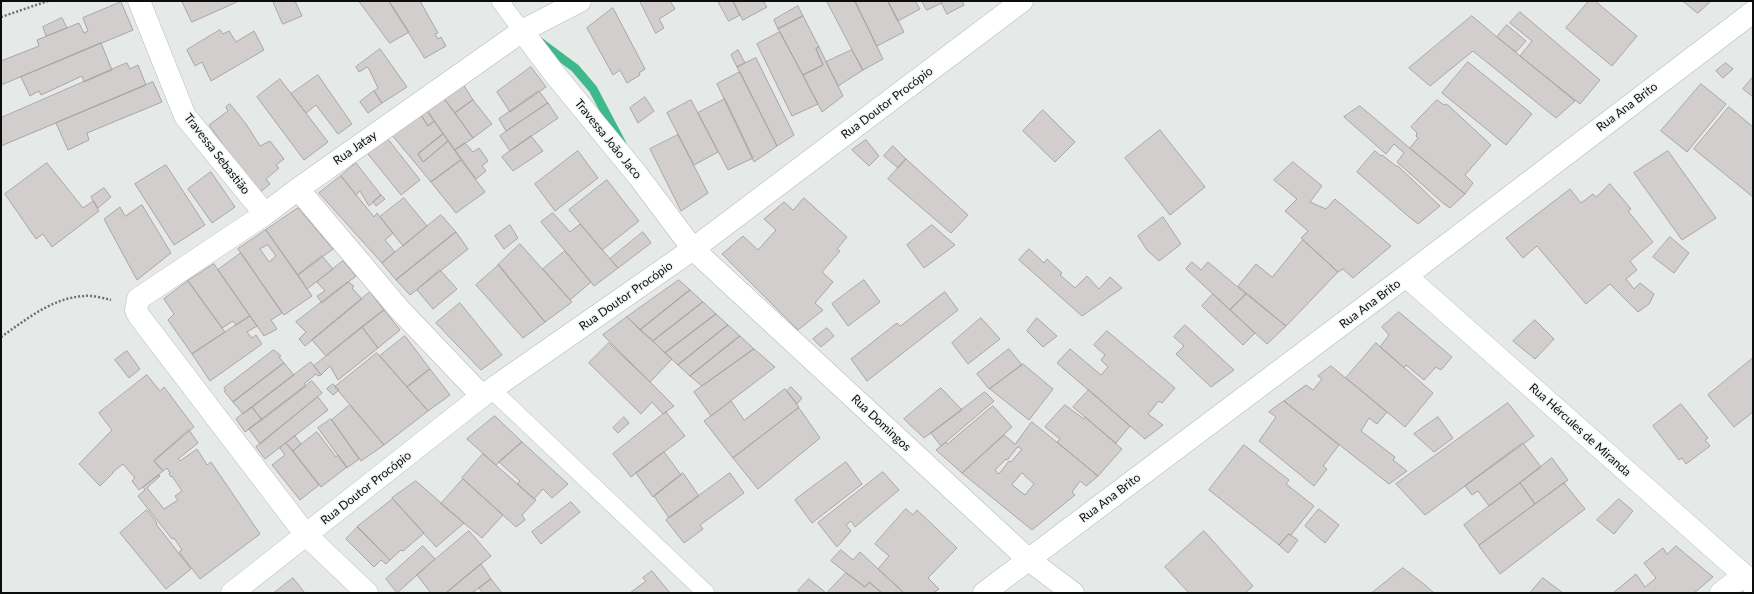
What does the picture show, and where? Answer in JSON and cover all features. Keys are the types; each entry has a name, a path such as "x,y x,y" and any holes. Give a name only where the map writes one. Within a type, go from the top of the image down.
{"street":[{"name":"Travessa Sebastião","path":"140,1 186,116 265,214"},
{"name":"Rua Jatay","path":"137,304 138,299 144,294 265,214 522,30 580,1"},
{"name":"Rua Doutor Procópio","path":"232,593 487,392 692,250 1022,1"},
{"name":"Rua Ana Brito","path":"984,593 1406,276 1753,12"},
{"name":"Travessa João Jaco","path":"522,30 557,77 639,177 692,250"},
{"path":"298,189 400,310 487,392"},
{"name":"Rua Domingos","path":"692,250 1029,560 1073,593"},
{"name":"Rua Hércules de Miranda","path":"1406,276 1749,580"},
{"path":"137,304 136,310 139,316 306,535 367,593"},
{"path":"1721,593 1749,580"}],"lane":[{"path":"500,1 522,30"},
{"path":"487,392 706,593"}],"path":[{"path":"1,17 48,1"},
{"path":"1,337 46,306 66,298 85,295 137,304"}],"building":[{"path":"182,1 236,1 237,2 192,22"},
{"path":"273,1 295,1 302,16 283,24"},
{"path":"359,1 389,1 409,32 390,43"},
{"path":"389,1 420,1 438,33 435,34 438,39 441,37 446,46 425,58"},
{"path":"640,1 670,1 675,9 659,19 664,28 656,33"},
{"path":"718,1 733,1 740,15 729,21"},
{"path":"733,1 763,1 767,7 743,20"},
{"path":"827,1 855,1 883,59 863,70"},
{"path":"855,1 888,1 904,32 877,46"},
{"path":"888,1 915,1 920,9 898,21"},
{"path":"922,1 941,1 942,3 927,10"},
{"path":"941,1 962,1 964,5 947,14"},
{"path":"1589,1 1595,1 1637,36 1612,66 1566,28"},
{"path":"1683,1 1711,1 1698,13"},
{"path":"121,2 133,30 1,85 1,61 39,46 37,40 79,23 84,33 88,31 83,18"},
{"path":"798,6 803,16 778,29 774,20"},
{"path":"613,8 645,69 639,73 640,75 627,83 620,70 613,75 587,28"},
{"path":"1520,12 1600,80 1580,104 1520,56 1532,41 1510,23"},
{"path":"803,16 819,47 816,49 823,65 803,75 778,29"},
{"path":"1472,16 1575,101 1556,118 1473,51 1430,86 1409,68"},
{"path":"62,18 67,28 46,36 43,27"},
{"path":"1507,25 1526,41 1516,52 1497,37"},
{"path":"220,30 223,34 229,31 236,42 254,31 264,50 211,81 202,62 195,66 187,50"},
{"path":"780,32 818,104 792,116 757,44"},
{"path":"101,43 112,70 84,82 82,76 41,95 39,91 30,96 21,77"},
{"path":"819,47 843,96 822,112 803,75 823,65 816,49"},
{"path":"380,49 407,87 382,103 374,91 378,88 369,69 367,67 359,72 356,67"},
{"path":"738,50 745,63 737,67 731,55"},
{"path":"852,50 863,70 838,86 826,62"},
{"path":"756,58 794,135 777,146 737,67"},
{"path":"1468,62 1532,114 1506,145 1442,93"},
{"path":"127,63 130,69 138,65 146,85 1,146 1,118"},
{"path":"1726,63 1733,69 1723,78 1716,71"},
{"path":"531,67 546,87 510,112 497,92"},
{"path":"740,72 777,146 754,162 717,84"},
{"path":"318,75 352,124 338,134 316,105 306,113 291,94"},
{"path":"1753,77 1753,97 1743,89"},
{"path":"280,79 328,142 304,160 257,97"},
{"path":"153,82 162,102 87,133 89,140 68,150 56,123"},
{"path":"463,84 473,100 455,113 443,97"},
{"path":"1701,84 1726,104 1687,152 1661,131"},
{"path":"374,91 382,103 368,113 360,102"},
{"path":"539,91 548,103 506,131 499,119"},
{"path":"443,97 473,138 455,150 426,109"},
{"path":"645,97 654,111 638,123 630,108"},
{"path":"725,99 753,158 728,170 698,113"},
{"path":"473,100 492,124 473,138 455,113"},
{"path":"691,100 718,152 694,165 667,113"},
{"path":"1437,100 1444,105 1446,104 1449,106 1491,145 1465,175 1473,183 1465,194 1410,148 1418,138 1416,136 1417,133 1411,127"},
{"path":"548,103 558,118 510,151 500,136"},
{"path":"230,104 246,124 260,146 270,141 284,159 276,165 279,168 266,179 270,184 258,194 209,125 228,111 226,107"},
{"path":"1360,106 1465,194 1450,208 1443,203 1397,162 1404,153 1394,144 1386,154 1344,117"},
{"path":"1729,107 1753,127 1753,197 1694,149"},
{"path":"426,109 434,121 428,126 421,115"},
{"path":"1043,110 1075,142 1055,162 1023,131"},
{"path":"421,115 428,126 434,121 443,134 418,154 423,162 448,141 461,160 431,182 392,135"},
{"path":"1160,130 1205,187 1170,215 1125,158"},
{"path":"443,134 448,141 423,162 418,154"},
{"path":"678,135 708,193 681,211 650,149"},
{"path":"531,136 543,151 513,171 502,157"},
{"path":"387,138 420,180 401,195 368,154"},
{"path":"866,140 879,156 869,166 852,150"},
{"path":"465,143 473,152 479,148 488,161 482,166 486,171 476,179 455,150"},
{"path":"893,146 906,159 898,168 884,156"},
{"path":"578,151 598,178 555,211 535,184"},
{"path":"1375,151 1398,166 1440,206 1418,224 1408,216 1357,172"},
{"path":"1668,151 1716,218 1682,240 1634,173"},
{"path":"906,159 968,215 951,233 888,179"},
{"path":"461,160 485,192 456,213 431,182"},
{"path":"1293,162 1322,186 1310,202 1326,209 1335,199 1391,246 1353,278 1343,269 1338,272 1301,238 1308,231 1285,211 1297,199 1274,180"},
{"path":"47,163 83,208 93,201 99,211 52,247 43,234 36,239 5,194"},
{"path":"356,163 381,195 369,206 360,191 356,195 341,176"},
{"path":"166,165 205,225 174,245 135,184"},
{"path":"211,172 235,207 212,223 188,189"},
{"path":"341,176 374,217 377,213 393,233 385,240 395,252 382,263 319,193"},
{"path":"607,180 639,221 602,250 569,210"},
{"path":"1610,184 1631,209 1628,211 1653,242 1630,261 1637,270 1626,279 1634,289 1640,283 1654,294 1649,304 1638,312 1610,284 1586,304 1537,246 1523,258 1506,238 1570,189 1581,203 1593,194 1596,197"},
{"path":"104,188 111,197 98,208 91,197"},
{"path":"381,195 385,199 376,206 373,202"},
{"path":"404,198 427,226 403,246 380,217"},
{"path":"804,198 847,237 837,249 840,251 822,272 833,282 815,303 823,310 798,330 722,254 743,236 758,250 776,230 764,219 784,202 793,210"},
{"path":"142,205 171,253 137,280 104,219 120,207 125,216"},
{"path":"298,208 333,249 298,275 266,230"},
{"path":"553,213 570,232 580,224 618,268 594,286 541,222"},
{"path":"441,215 456,232 396,280 382,263"},
{"path":"1163,217 1181,244 1159,261 1147,250 1138,236"},
{"path":"510,225 518,238 504,249 495,236"},
{"path":"932,225 955,245 924,268 907,245"},
{"path":"266,230 312,296 284,315 238,249","holes":["268,245 276,256 269,262 260,249"]},
{"path":"456,232 468,249 410,295 396,280"},
{"path":"643,232 651,243 618,268 610,259"},
{"path":"1670,237 1689,253 1674,273 1653,257"},
{"path":"1303,240 1338,272 1286,326 1238,286 1256,264 1272,277"},
{"path":"520,244 572,302 545,322 498,265"},
{"path":"1029,249 1044,263 1047,259 1062,273 1060,275 1075,288 1087,276 1099,289 1110,277 1122,288 1082,316 1019,260"},
{"path":"565,251 591,282 570,300 543,269"},
{"path":"241,253 282,313 271,320 277,329 264,336 218,270"},
{"path":"322,256 333,269 307,289 298,275"},
{"path":"343,261 356,276 322,303 317,296 325,291 317,282"},
{"path":"1192,262 1201,270 1208,262 1246,294 1230,310 1186,269"},
{"path":"214,264 250,316 236,325 233,321 222,328 188,281"},
{"path":"499,265 545,322 523,338 476,285"},
{"path":"440,270 457,289 433,309 417,290"},
{"path":"679,280 690,290 640,330 627,317"},
{"path":"864,280 880,302 848,326 832,304"},
{"path":"188,281 225,332 192,354 168,320 174,314 164,299"},
{"path":"348,282 354,286 352,288 362,299 305,346 299,339 306,332 296,322"},
{"path":"690,290 703,302 653,341 640,330"},
{"path":"370,292 384,310 326,356 312,340"},
{"path":"945,292 958,310 867,381 851,359 897,323 900,326"},
{"path":"1213,294 1255,333 1243,345 1202,306"},
{"path":"1246,294 1286,326 1267,344 1230,310"},
{"path":"703,302 716,314 665,353 653,341"},
{"path":"460,303 502,355 481,370 436,323"},
{"path":"384,310 400,330 378,348 362,327"},
{"path":"1399,312 1452,357 1441,370 1436,367 1424,380 1406,365 1404,368 1380,347 1389,335 1382,327"},
{"path":"716,314 728,325 678,365 665,353"},
{"path":"250,316 257,326 247,332 252,338 256,335 262,344 210,381 192,354"},
{"path":"627,317 672,359 650,382 603,335"},
{"path":"981,318 1000,339 968,364 952,343"},
{"path":"1037,318 1057,336 1043,347 1027,331"},
{"path":"1535,320 1554,339 1535,359 1513,341"},
{"path":"728,325 740,336 690,376 678,365"},
{"path":"1185,325 1234,370 1211,387 1176,354 1184,346 1174,337"},
{"path":"362,327 378,348 338,380 330,366 321,375 314,366"},
{"path":"827,328 834,336 821,347 813,339"},
{"path":"1107,331 1175,388 1162,403 1159,401 1148,414 1163,425 1145,439 1057,363 1070,349 1101,375 1108,367 1101,360 1105,355 1094,345"},
{"path":"405,336 430,369 407,387 380,356"},
{"path":"740,336 754,349 702,386 690,376"},
{"path":"609,343 674,406 663,414 652,402 641,414 589,363"},
{"path":"1376,343 1433,393 1405,427 1346,378"},
{"path":"754,349 775,367 711,416 694,392"},
{"path":"1009,349 1022,365 989,389 977,374"},
{"path":"274,350 281,356 279,357 284,363 233,402 224,391 226,390 224,388"},
{"path":"127,351 140,369 129,378 115,360"},
{"path":"377,353 428,411 384,445 335,387"},
{"path":"1753,358 1753,412 1734,427 1708,395"},
{"path":"311,362 321,375 318,376 316,374 304,384 306,386 262,420 252,407"},
{"path":"284,363 294,375 243,414 233,402"},
{"path":"1023,364 1053,389 1029,420 990,389"},
{"path":"1331,366 1387,412 1377,424 1369,418 1361,431 1395,457 1393,460 1407,471 1389,484 1284,401 1306,385 1313,390 1322,379 1318,376"},
{"path":"430,369 450,395 428,411 407,387"},
{"path":"147,375 160,391 164,387 194,427 154,461 163,471 139,490 132,481 135,478 123,464 100,486 79,464 112,430 99,413"},
{"path":"312,381 322,393 260,444 249,429"},
{"path":"333,384 339,390 333,395 327,389"},
{"path":"791,387 802,398 797,404 787,391"},
{"path":"941,388 962,410 924,438 904,419"},
{"path":"785,389 799,407 733,458 704,421 731,401 744,420"},
{"path":"1089,390 1130,426 1116,443 1073,407"},
{"path":"985,392 994,401 941,446 931,433"},
{"path":"318,397 328,410 265,459 256,447"},
{"path":"1284,401 1339,445 1323,466 1327,469 1314,486 1259,441 1276,417 1269,412"},
{"path":"1508,403 1534,436 1425,515 1396,484"},
{"path":"1681,404 1708,438 1705,440 1710,446 1686,464 1682,458 1679,460 1653,426"},
{"path":"350,405 384,445 361,461 332,420"},
{"path":"1065,405 1084,419 1085,417 1122,449 1098,476 1057,442 1060,439 1045,427"},
{"path":"993,406 1012,427 962,473 936,450 946,442 947,444"},
{"path":"252,407 262,420 245,432 236,419"},
{"path":"799,408 820,438 758,489 733,458"},
{"path":"666,412 685,436 631,477 613,454"},
{"path":"495,416 522,442 496,465 467,439"},
{"path":"624,417 629,423 618,433 613,428"},
{"path":"1438,417 1453,438 1434,452 1414,434"},
{"path":"331,419 359,459 347,468 318,428"},
{"path":"1032,422 1098,476 1086,486 1080,481 1072,492 1075,495 1032,530 962,473 1004,435 1015,444","holes":["1018,447 1022,449 1011,462 1009,461 999,474 995,470 1006,459 1007,460","1022,473 1034,484 1025,495 1012,485"]},
{"path":"189,430 198,443 178,459 180,461 197,449 207,465 211,462 260,534 200,579 179,552 182,550 174,538 172,539 138,496 145,490 143,487 159,475 160,476 147,488 164,509 178,500 175,496 182,491 169,474 170,473 167,468 163,471 154,461"},
{"path":"317,432 336,457 338,455 347,467 321,487 293,451"},
{"path":"295,436 301,444 293,451 286,443"},
{"path":"522,442 568,484 552,498 543,489 534,499 517,484 520,481 499,462"},
{"path":"286,443 319,485 300,500 272,465 285,455 280,448"},
{"path":"1523,443 1541,467 1489,506 1478,491 1472,495 1465,486"},
{"path":"1244,445 1289,480 1286,484 1314,506 1291,535 1289,534 1279,545 1209,490"},
{"path":"664,452 681,475 653,497 636,473"},
{"path":"483,454 536,500 522,515 525,520 516,527 462,478"},
{"path":"1552,458 1568,480 1535,504 1520,483"},
{"path":"846,462 862,484 812,523 795,500"},
{"path":"883,472 899,490 855,527 851,521 846,525 851,531 837,547 818,523"},
{"path":"683,473 699,496 669,518 654,496"},
{"path":"730,473 744,493 700,525 703,529 684,543 666,520"},
{"path":"463,479 503,515 482,538 441,504"},
{"path":"416,481 464,523 436,547 392,498"},
{"path":"1520,483 1535,504 1479,545 1464,525"},
{"path":"1564,483 1585,509 1500,574 1479,546"},
{"path":"393,499 424,533 390,560 357,527"},
{"path":"1619,499 1633,511 1614,534 1597,520"},
{"path":"571,502 580,512 541,544 532,532"},
{"path":"906,509 913,515 917,510 957,548 928,578 939,589 933,593 904,593 878,569 889,556 875,544"},
{"path":"1319,509 1339,525 1325,543 1305,526"},
{"path":"147,510 191,569 166,589 120,533"},
{"path":"358,527 390,560 386,564 381,560 374,567 346,539"},
{"path":"469,531 491,556 446,593 431,593 417,575"},
{"path":"1204,531 1253,586 1245,593 1189,593 1165,567"},
{"path":"1289,534 1298,540 1288,553 1279,545"},
{"path":"423,546 435,559 397,593 386,579"},
{"path":"1676,546 1713,577 1694,593 1613,593 1636,574 1645,587 1656,578 1644,563 1663,548 1667,554"},
{"path":"841,550 853,560 860,552 904,593 882,593 869,582 865,587 831,561"},
{"path":"481,564 491,579 472,593 446,593"},
{"path":"1403,568 1434,593 1372,593"},
{"path":"652,571 670,593 630,593 646,581 643,578"},
{"path":"846,573 865,587 869,582 882,593 827,593"},
{"path":"293,578 305,593 274,593"},
{"path":"1543,578 1563,593 1530,593"},
{"path":"491,579 502,593 481,593 482,592 479,588"},
{"path":"809,579 826,593 801,593 798,591"}],"waterway":[{"path":"540,42 575,68 593,89 622,144"}]}
